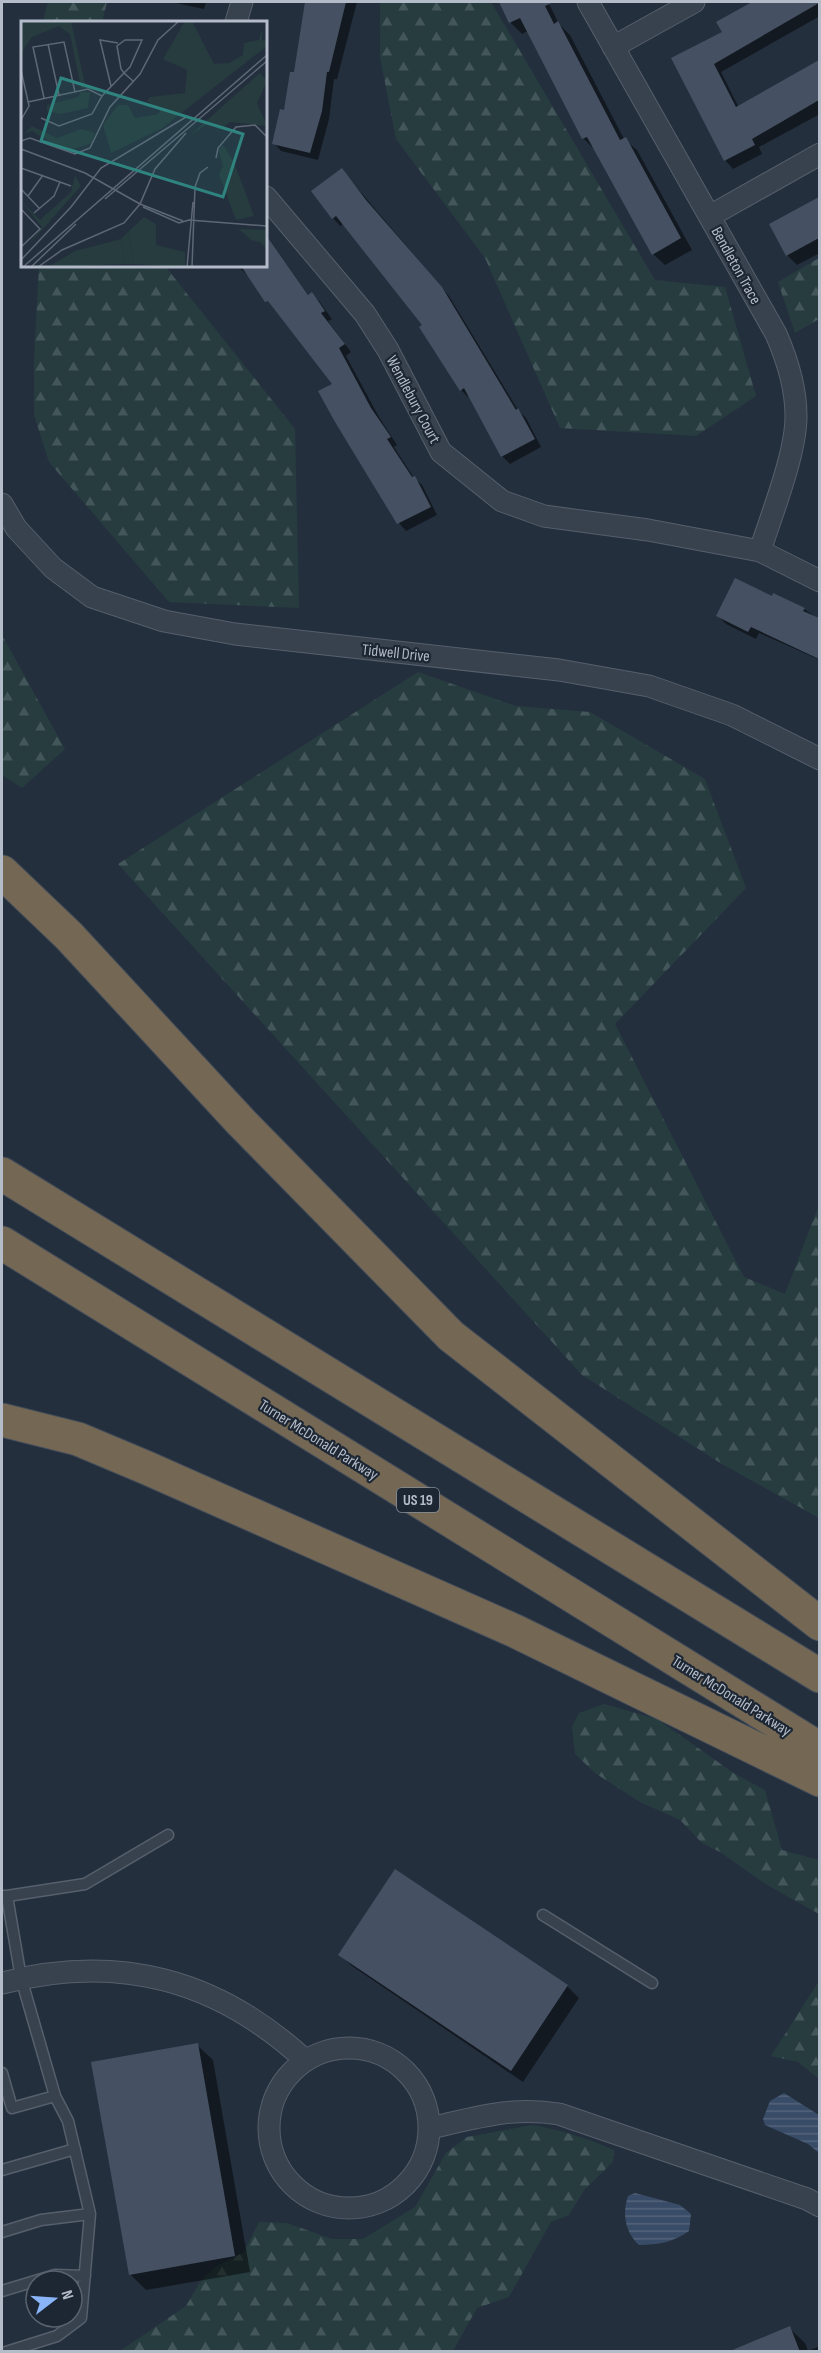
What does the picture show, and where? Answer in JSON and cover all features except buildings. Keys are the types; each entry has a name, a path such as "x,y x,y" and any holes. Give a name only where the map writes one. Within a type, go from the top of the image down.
{"highway":[{"path":"2,872 69,936 241,1122 451,1336 819,1624"},
{"path":"2,1174 819,1676"},
{"name":"Turner McDonald Parkway","path":"2,1243 819,1749"},
{"path":"2,1419 78,1439 515,1630 819,1780"}],"street":[{"path":"236,21 242,2"},
{"name":"Bendleton Trace","path":"588,2 776,334 786,359 793,387 796,416 792,443 760,551"},
{"path":"614,47 694,2"},
{"path":"710,216 819,154"},
{"name":"Wendlebury Court","path":"267,198 364,314 388,350 441,452 502,501 544,516 648,530 760,551 819,581"},
{"name":"Tidwell Drive","path":"2,504 16,528 53,568 92,597 164,621 235,634 560,670 650,686 732,715 819,759"},
{"path":"11,1981 95,1970 147,1976 196,1989 233,2005 277,2034 305,2060"},
{"path":"352,2047 376,2052 398,2064 415,2081 426,2103 430,2128 426,2155 412,2180 391,2198 365,2208 337,2208 310,2200 289,2182 274,2158 268,2131 272,2104 284,2079 305,2060 327,2050 352,2047"},
{"path":"430,2128 491,2114 531,2109 559,2114 807,2199 819,2206"}],"lane":[{"path":"6,2352 57,2336 81,2318 90,2214 68,2121 55,2096 11,1981 4,1896 85,1884 168,1835"},
{"path":"543,1915 652,1983"},
{"path":"2,2073 7,2110 55,2096"},
{"path":"2,2170 75,2149"},
{"path":"2,2232 41,2220 90,2214"},
{"path":"2,2291 55,2275 85,2276"}],"green space":[{"path":"48,2 107,2 102,21 43,21"},
{"path":"380,2 491,2 655,280 725,287 756,396 696,436 560,428 485,258 396,139 380,57"},
{"path":"819,258 819,319 795,333 778,282"},
{"path":"39,267 166,267 295,429 299,608 169,602 49,462 34,415 34,358"},
{"path":"2,635 65,749 22,788 2,775"},
{"path":"418,672 516,706 590,712 705,779 746,888 615,1024 744,1277 785,1294 819,1205 819,1518 722,1464 582,1375 118,864"},
{"path":"604,1704 657,1719 735,1774 765,1790 782,1850 819,1860 819,1914 767,1885 720,1852 702,1843 680,1820 640,1802 595,1773 575,1754 572,1727 579,1713"},
{"path":"819,1981 819,2079 798,2062 771,2056"},
{"path":"532,2125 574,2135 614,2150 613,2162 585,2189 569,2215 551,2222 509,2297 477,2308 453,2351 120,2351 186,2306 200,2282 215,2267 244,2252 259,2222 287,2223 332,2239 363,2239 415,2207 446,2153 467,2137"}],"water":[{"path":"784,2093 819,2115 819,2153 808,2144 765,2125 763,2119 770,2101"},
{"path":"635,2193 680,2205 691,2214 689,2231 666,2242 639,2245 628,2229 625,2216 628,2196"}]}
